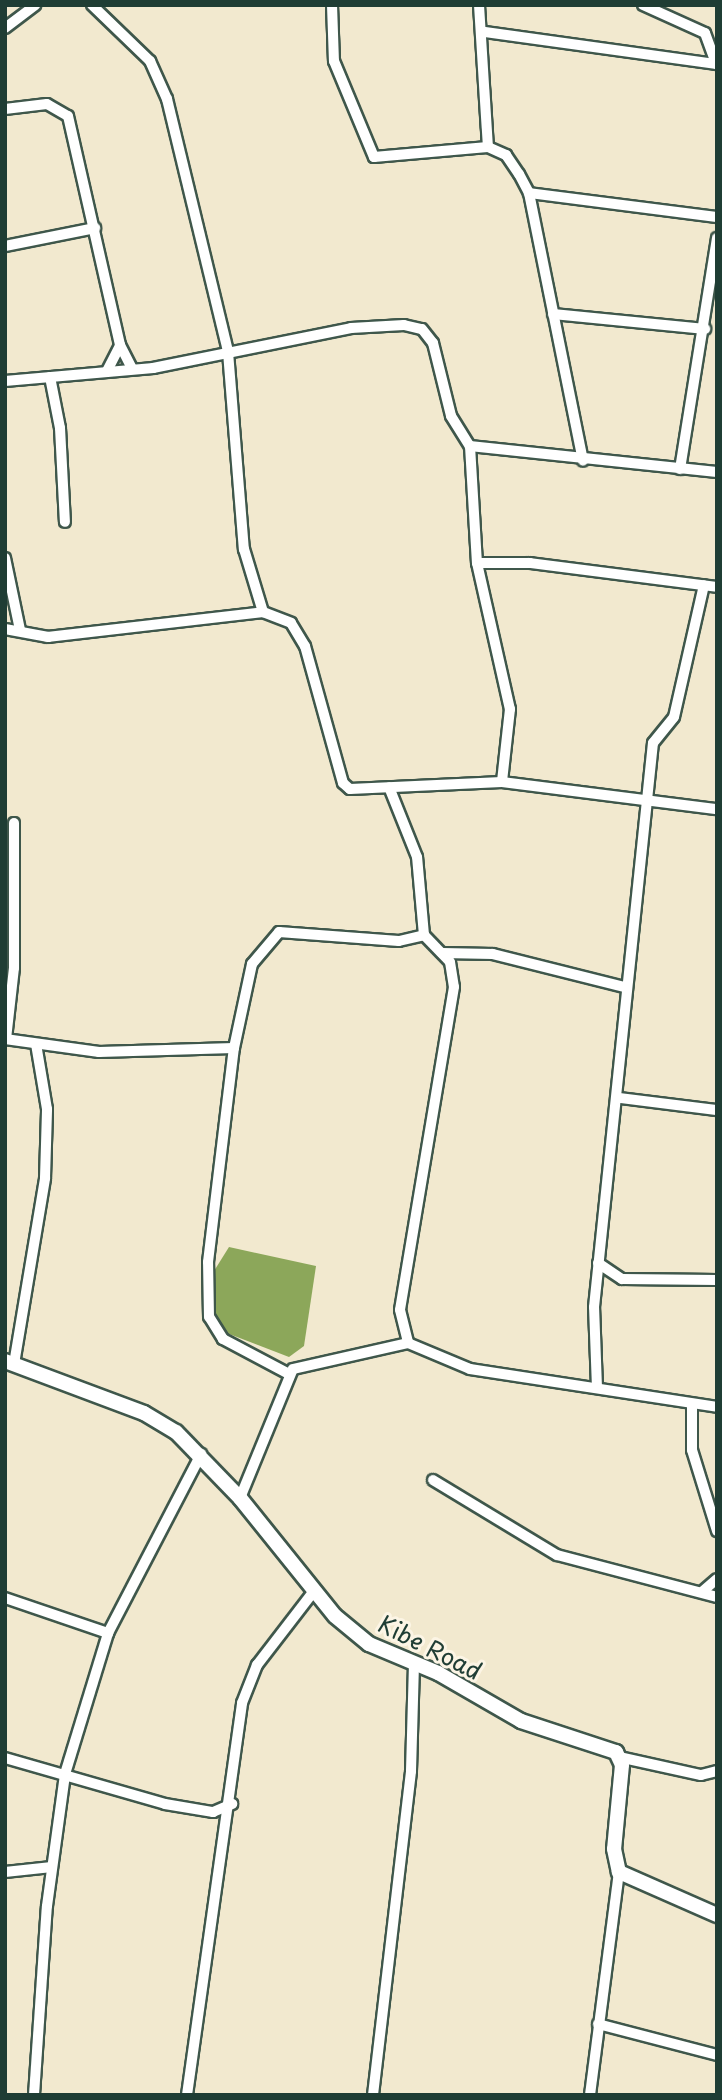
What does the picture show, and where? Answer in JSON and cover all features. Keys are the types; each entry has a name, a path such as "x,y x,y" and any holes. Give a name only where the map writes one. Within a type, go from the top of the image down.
{"street":[{"path":"5,28 35,5"},
{"path":"92,5 150,61 167,99 228,352 241,532 264,612"},
{"path":"332,5 334,61 374,158 488,147 506,155 529,192 583,461"},
{"path":"479,5 485,32 488,147"},
{"path":"485,32 716,64 705,33 643,5"},
{"path":"5,109 47,104 68,116 120,345 132,369"},
{"path":"529,192 717,217"},
{"path":"5,246 95,228"},
{"path":"680,469 705,329 717,238"},
{"path":"553,314 705,329"},
{"path":"5,381 132,369 351,328 414,326 433,342 451,416 470,446 477,563 510,709 502,782"},
{"path":"107,371 120,345"},
{"path":"50,377 60,428 65,522"},
{"path":"470,446 583,461 717,472"},
{"path":"5,558 19,630"},
{"path":"477,563 530,563 717,587"},
{"path":"597,1388 598,1263 620,1098 624,988 650,799 653,743 674,717 704,585"},
{"path":"5,629 48,637 264,612 291,623 305,646 343,783 351,789 502,782 717,809"},
{"path":"389,787 417,856 424,934 442,953 454,987 400,1310 408,1343"},
{"path":"14,823 6,1039 131,1053 234,1048"},
{"path":"289,1374 223,1339 209,1317 208,1262 234,1048 252,964 279,932 399,941 424,934"},
{"path":"442,953 493,954 624,988"},
{"path":"10,1362 45,1178 47,1110 36,1044"},
{"path":"620,1098 717,1110"},
{"path":"598,1263 622,1279 717,1280"},
{"path":"240,1498 261,1458 289,1374 300,1366 364,1358 408,1343 470,1369 597,1388 692,1406 717,1407"},
{"name":"Kibe Road","path":"10,1362 144,1413 201,1454 350,1631 521,1721 609,1747 619,1757"},
{"path":"675,1403 689,1428 717,1531"},
{"path":"689,1428 692,1406"},
{"path":"34,2095 52,1867 65,1773 108,1633 201,1454"},
{"path":"433,1480 557,1555 703,1591 717,1597"},
{"path":"703,1591 717,1579"},
{"path":"187,2095 232,1804 239,1718 248,1682 314,1591"},
{"path":"5,1598 108,1633"},
{"path":"373,2095 411,1770 414,1664"},
{"path":"590,2095 619,1872 614,1849 619,1757 701,1775 717,1772"},
{"path":"5,1758 65,1773 165,1804 214,1812 232,1804"},
{"path":"214,1812 228,1828"},
{"path":"5,1872 52,1867"},
{"path":"619,1872 717,1915"},
{"path":"598,2024 717,2055"}],"green space":[{"path":"229,1247 316,1266 304,1346 289,1357 216,1329 214,1271"}]}
